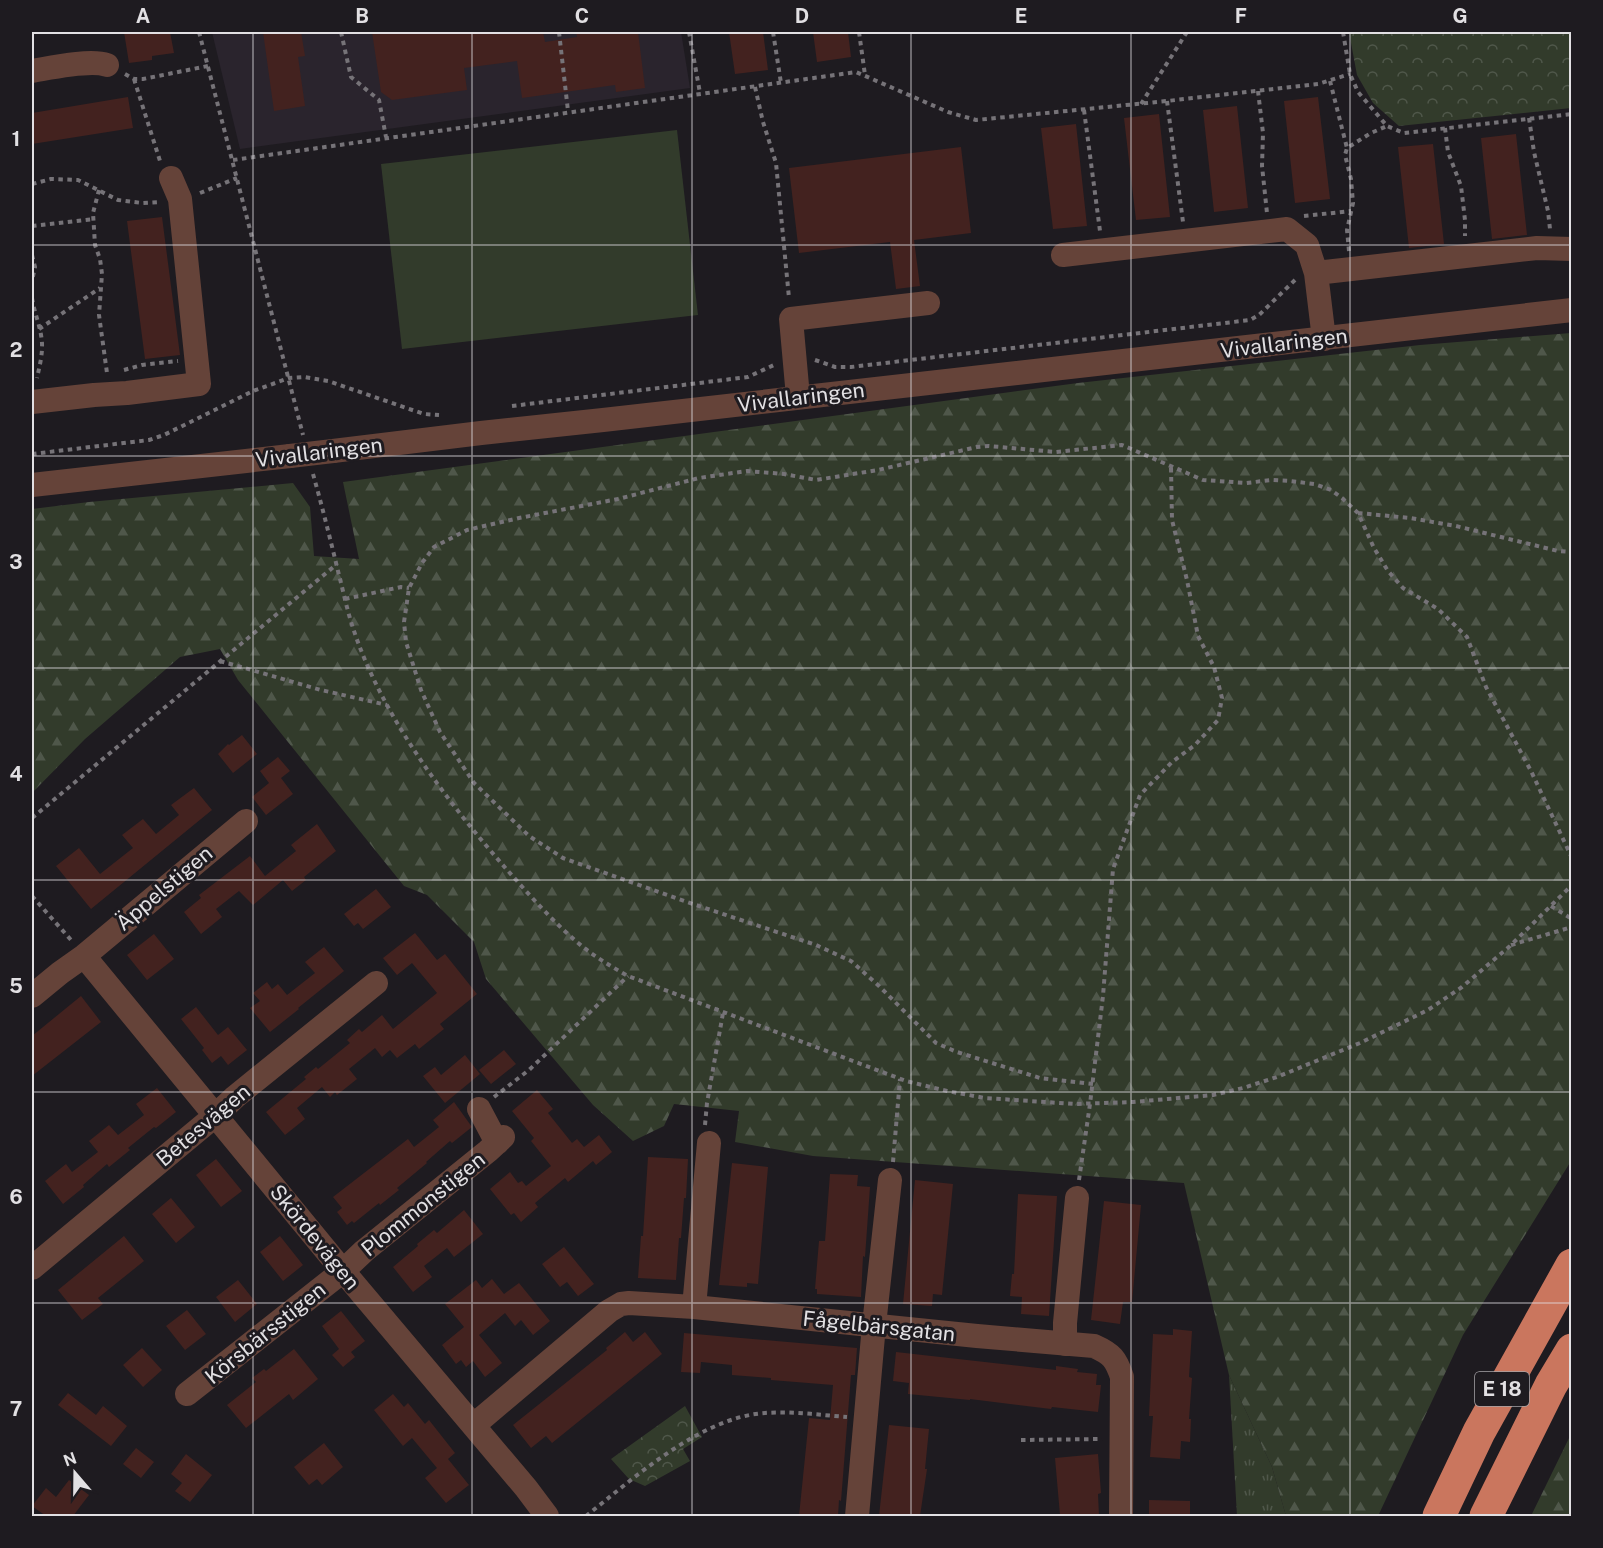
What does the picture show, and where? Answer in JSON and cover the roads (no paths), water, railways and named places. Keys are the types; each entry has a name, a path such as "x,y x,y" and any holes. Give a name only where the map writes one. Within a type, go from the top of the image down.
{"highway":[{"name":"E 18","path":"1439,1516 1479,1432 1572,1265"},
{"name":"E 18","path":"1486,1516 1551,1385 1572,1350"}],"street":[{"path":"32,71 71,64 101,63 106,65"},
{"path":"32,402 199,384 176,188"},
{"path":"1063,255 1287,230 1307,245 1316,273 1324,339"},
{"path":"1316,273 1465,256 1562,248"},
{"path":"798,398 791,319 928,303"},
{"name":"Vivallaringen","path":"32,485 298,450 333,451 1572,310"},
{"name":"Äppelstigen","path":"32,996 84,956 246,820"},
{"name":"Skördevägen","path":"84,956 547,1516"},
{"name":"Betesvägen","path":"32,1268 235,1097 376,983"},
{"name":"Plommonstigen","path":"343,1271 364,1251 500,1140 479,1108"},
{"path":"694,1307 709,1143"},
{"path":"857,1516 890,1180"},
{"path":"1065,1344 1077,1198"},
{"name":"Körsbärsstigen","path":"187,1394 343,1271"},
{"name":"Fågelbärsgatan","path":"474,1425 609,1311 621,1304 694,1307 1094,1347 1108,1353 1118,1363 1122,1377 1121,1516"}]}
